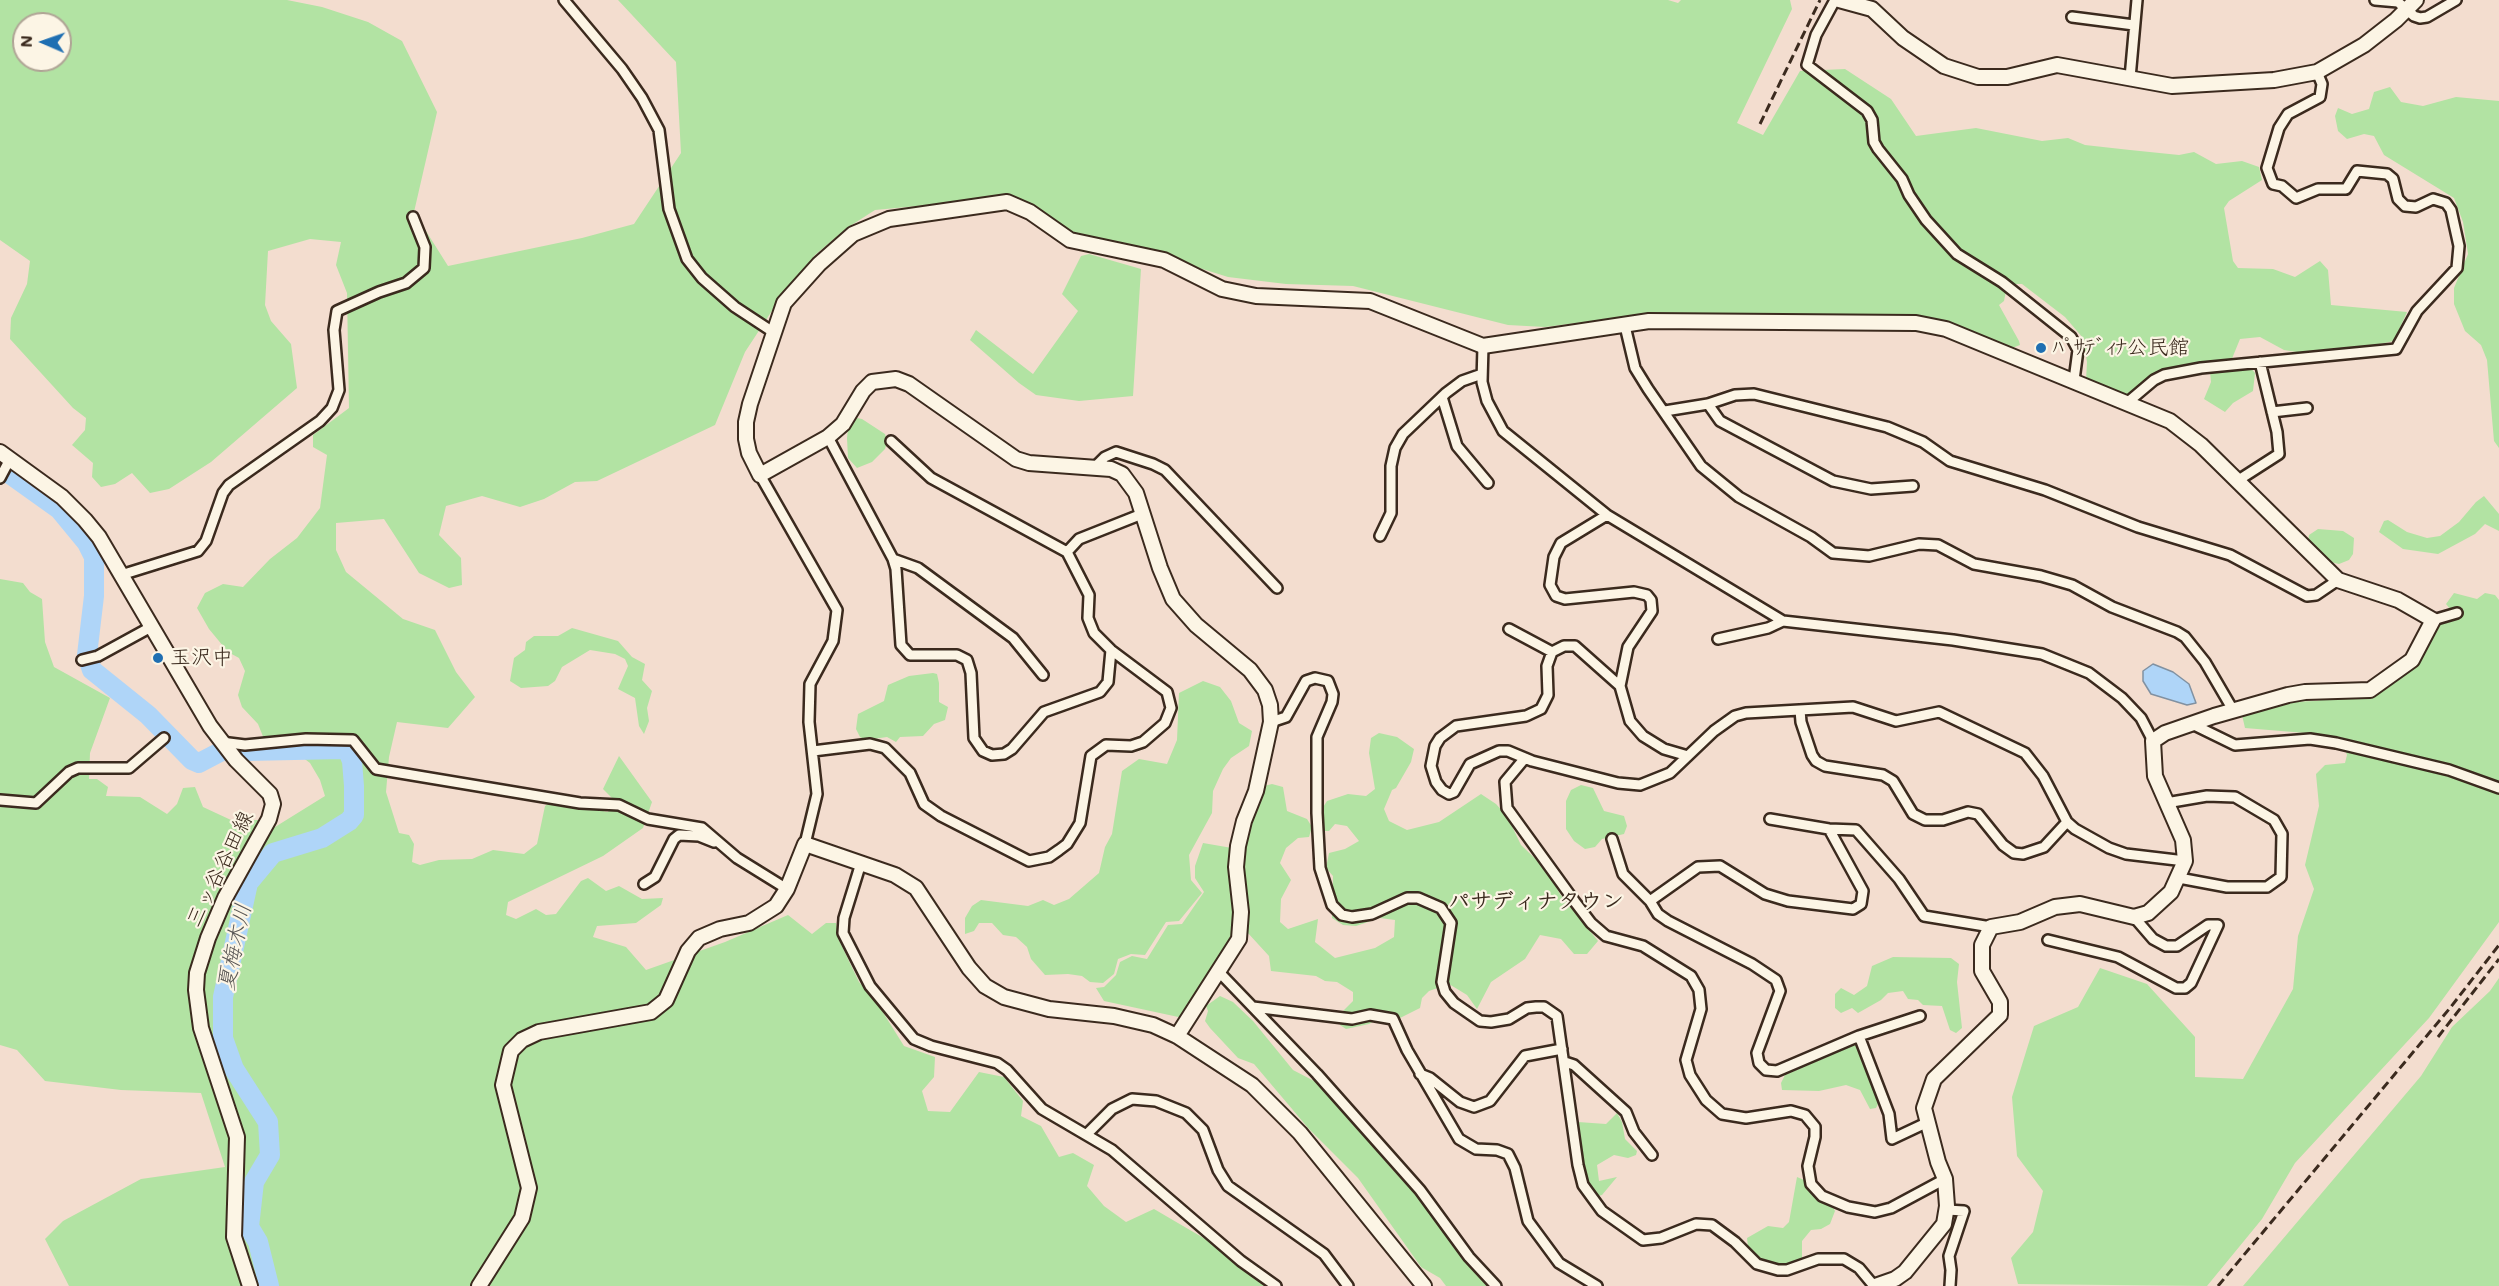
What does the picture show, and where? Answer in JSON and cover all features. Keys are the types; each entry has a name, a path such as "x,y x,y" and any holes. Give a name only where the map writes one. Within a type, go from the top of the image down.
{"street":[{"path":"564,0 622,69 659,130 669,209 687,259 702,278 735,307 773,332"},
{"path":"2074,380 2078,350 2071,337 2002,282 1957,254 1926,220 1909,195 1902,178 1878,149 1874,142 1872,120 1867,111 1807,65 1816,35 1837,0 1872,9 1903,38 1944,66 1963,73 1992,79 2056,65 2172,86 2274,80 2317,72 2364,45 2412,5"},
{"path":"2130,78 2137,0"},
{"path":"2375,0 2412,5"},
{"path":"2412,5 2414,16 2427,17 2456,0"},
{"path":"2072,17 2134,25"},
{"path":"2128,402 2158,376 2201,368 2396,350 2417,310 2452,276 2460,262 2459,246 2451,210 2446,203 2433,199 2416,207 2404,206 2398,199 2393,178 2387,174 2357,171 2346,189 2318,189 2296,198 2282,186 2273,184 2267,168 2279,128 2288,114 2320,97 2322,84 2317,72"},
{"path":"479,1286 522,1218 529,1188 503,1085 511,1052 522,1040 539,1032 651,1012 666,1000 688,951 699,938 756,920 776,906 787,889 805,844 817,794 808,702 810,684 833,641 837,610 749,453 746,422 773,332 789,295 819,264 862,229 889,219 1007,202 1030,212 1070,240 1090,247 1122,250 1164,260 1222,289 1256,297 1370,301 1483,346 1649,321 1916,323 1946,329 2170,421 2186,432 2338,580 2398,600 2433,620 2457,613"},
{"path":"121,575 198,551 206,541 219,503 229,485 313,426 332,408 339,390 334,330 337,311 379,292 406,283 424,268 425,247 413,217"},
{"path":"1625,326 1635,368 1701,466 1739,497 1811,537 1833,553 1869,556 1919,544 1938,545 1974,564 2059,580 2112,607 2185,637 2199,654 2233,710"},
{"path":"1483,346 1482,374 1487,401 1503,431 1607,515 1783,621 1953,640 2042,654 2089,673 2122,698 2141,718 2153,741 2155,776 2182,840 2185,861 2171,892 2148,914 2134,917 2080,904 2055,908 2020,922 1991,927 1924,916 1899,879 1856,830 1829,829 1770,819"},
{"path":"2237,481 2278,454 2277,432 2260,362"},
{"path":"1380,536 1391,513 1391,466 1395,448 1403,434 1462,381 1482,374"},
{"path":"760,475 828,436 843,424 863,391 872,382 896,379 909,384 1016,459 1029,463 1095,467 1122,474 1136,494 1173,599 1196,625 1259,679 1270,705 1271,722 1256,791 1244,821 1238,846 1236,867 1241,929 1239,939 1220,973 1198,1000 1177,1035"},
{"path":"1665,411 1708,404 1727,397 1754,394 1887,427 1923,442 1950,461 2045,490 2138,527 2230,555 2307,596 2316,595 2338,580"},
{"path":"1442,398 1457,446 1488,483"},
{"path":"1708,404 1720,421 1833,481 1871,489 1913,486"},
{"path":"2272,412 2307,408"},
{"path":"828,436 893,559 896,569 901,645 910,655 957,655 967,660 971,673 974,738 983,751 992,755 1004,754 1044,712 1100,692 1108,682 1111,650"},
{"path":"813,751 870,744 885,748 910,772 928,809 1020,858 1029,861 1040,860 1059,850 1076,833 1082,814 1088,761 1095,751 1106,746 1138,744 1169,717 1171,708 1167,692 1111,650 1090,627 1089,595 1066,552 931,478 891,441"},
{"path":"1095,467 1105,457 1116,452 1153,464 1165,471 1277,588"},
{"path":"1,476 6,458"},
{"name":"三ッ谷谷田線","path":"6,458 62,497 86,520 221,742 270,794 273,804 261,838 225,898 208,938 197,973 196,990 201,1028 237,1137 234,1237 250,1286"},
{"path":"1066,552 1079,539 1142,514"},
{"path":"1607,515 1561,543 1554,557 1550,585 1556,596 1565,599 1634,592 1647,595 1651,600 1652,611 1628,647 1620,686 1630,721 1643,736 1664,749 1688,756"},
{"path":"893,559 918,568 1013,638 1043,675"},
{"path":"2153,741 2165,733 2233,710 2305,692 2370,690 2412,660 2433,620"},
{"path":"1718,639 1768,628 1783,621"},
{"path":"86,659 151,627"},
{"path":"1509,629 1552,652"},
{"path":"1620,686 1575,646 1564,646 1552,652 1547,666 1548,695 1541,709 1526,716 1461,724 1449,730 1435,746 1431,757 1432,773 1436,782 1449,794 1454,792 1464,771 1476,759 1499,751 1628,785 1661,779 1713,731 1735,717 1754,712 1852,707 1896,721 1930,713 1948,715 2025,753 2043,776 2067,822 2091,838 2126,854 2185,861"},
{"path":"1271,722 1286,717 1306,681 1315,678 1328,681 1333,694 1332,702 1317,737 1317,813 1320,868 1332,905 1342,915 1352,917 1372,914 1407,898 1418,898 1442,908 1451,923 1442,982 1445,992 1454,1003 1480,1020 1500,1022 1527,1008 1544,1007 1557,1016 1583,1185 1602,1211 1635,1237 1652,1240 1704,1223 1719,1229 1757,1264 1767,1268 1787,1270 1818,1259 1838,1258 1853,1263 1874,1286 1895,1279 1916,1260 1944,1224 1947,1210 1945,1179 1926,1123 1924,1108 1934,1078 2000,1015 2000,1002 1982,971 1982,945 1991,927"},
{"path":"1800,710 1801,722 1816,761 1825,766 1883,775 1893,781 1913,814 1925,820 1943,820 1968,812 1978,814 2003,845 2014,853 2023,854 2044,847 2067,822"},
{"path":"2192,724 2235,745 2310,739 2336,742 2449,770 2499,788"},
{"path":"0,800 36,803 69,772 78,768 129,768 164,738"},
{"path":"221,742 245,745 295,740 353,740 376,770 580,803 619,805 648,819 702,828 719,845"},
{"path":"1525,758 1505,782 1507,808 1575,902 1591,923 1606,936 1643,946 1691,976 1699,990 1701,1009 1686,1060 1690,1075 1706,1100 1722,1114 1746,1118 1791,1111 1805,1115 1815,1127 1808,1166 1810,1184 1822,1196 1848,1207 1875,1212 1891,1208 1945,1179"},
{"path":"2166,803 2207,796 2235,797 2274,820 2282,834 2281,877 2267,887 2227,887 2179,878"},
{"path":"1650,900 1698,867 1720,866 1765,894 1788,901 1852,909 1862,904 1863,891 1829,829"},
{"path":"644,884 655,877 674,839 679,835 699,836 719,845 787,889"},
{"path":"1612,839 1623,874 1650,900 1658,914 1752,964 1776,980 1780,991 1757,1053 1759,1063 1766,1070 1777,1071 1859,1036 1920,1016"},
{"path":"805,844 895,875 916,888 969,968 985,986 1004,997 1049,1009 1137,1020 1177,1035 1252,1085 1277,1108 1423,1286"},
{"path":"861,863 844,918 843,933 870,986 887,1008 921,1043 997,1063 1007,1070 1042,1109 1112,1150 1241,1261 1276,1286"},
{"path":"2048,940 2118,957 2176,988 2185,988 2191,984 2218,925 2208,925 2177,946 2166,946 2153,939 2134,917"},
{"path":"1220,973 1254,1007 1420,1190 1469,1257 1496,1286"},
{"path":"1254,1007 1352,1018 1387,1016 1396,1024 1420,1074 1459,1139 1476,1149 1503,1151 1512,1159 1528,1221 1559,1263 1597,1286"},
{"path":"1859,1036 1888,1114 1892,1139 1926,1123"},
{"path":"1420,1074 1430,1078 1460,1102 1474,1107 1490,1101 1526,1056 1562,1049"},
{"path":"1565,1062 1574,1065 1626,1112 1638,1139 1652,1155"},
{"path":"1087,1134 1112,1109 1132,1099 1156,1101 1186,1113 1203,1130 1218,1170 1228,1186 1324,1254 1348,1286"},
{"path":"1947,1210 1964,1210 1949,1256 1950,1286"}],"green space":[{"path":"0,0 287,0 322,7 368,22 402,41 437,112 414,212 448,266 582,238 634,224 681,153 676,62 618,0 1668,0 1678,3 1681,0 1790,0 1792,9 1737,123 1763,135 1800,71 1845,69 1891,99 1916,136 1976,128 2042,141 2068,138 2085,145 2179,155 2194,152 2216,164 2242,161 2259,167 2262,180 2229,201 2224,208 2233,261 2238,268 2273,269 2295,277 2320,261 2328,270 2331,305 2407,312 2394,341 2375,345 2303,353 2284,350 2260,337 2240,339 2231,361 2237,368 2251,368 2255,373 2253,391 2233,403 2225,412 2204,399 2211,382 2210,371 2151,377 2140,384 2129,398 2086,381 2087,362 2083,338 2065,317 2022,284 2014,284 2006,291 2004,301 1999,305 2019,341 2020,345 2012,348 1927,321 1820,314 1772,318 1649,314 1545,327 1508,325 1353,286 1286,284 1228,277 1158,255 1078,239 1008,210 950,203 875,210 847,228 815,255 781,297 745,352 715,425 597,481 575,482 544,499 520,507 482,496 446,506 439,535 461,558 462,585 449,588 419,573 384,519 336,523 336,550 346,572 403,619 435,630 456,672 475,697 448,728 397,722 389,757 386,792 399,833 409,835 414,844 412,862 420,865 439,860 472,859 493,850 524,854 537,844 545,806 552,801 608,812 613,799 603,789 619,756 652,802 643,828 603,856 508,902 506,915 516,919 536,909 546,915 556,914 581,881 588,878 606,891 619,886 642,899 663,898 661,905 636,923 597,926 593,937 626,947 646,970 725,942 788,915 812,934 826,923 836,923 839,940 859,982 874,998 904,1046 935,1057 934,1077 922,1091 928,1111 950,1112 979,1072 1004,1077 1023,1101 1021,1116 1041,1126 1059,1157 1073,1153 1094,1165 1087,1186 1104,1206 1126,1222 1154,1209 1207,1240 1268,1286 69,1286 45,1239 63,1221 141,1179 225,1167 201,1093 121,1090 45,1081 17,1050 0,1045 0,579 23,583 30,592 42,599 45,642 54,667 110,698 90,753 89,779 97,779 108,787 106,796 140,797 167,814 177,804 183,788 195,787 203,807 231,820 258,820 275,827 325,796 320,780 310,763 277,738 264,739 258,724 242,707 238,695 245,671 239,658 228,652 209,629 197,608 205,593 223,584 243,587 270,559 297,538 320,508 327,455 313,447 313,435 349,408 347,293 336,265 341,242 310,239 268,251 265,305 271,321 291,344 297,388 211,462 169,489 150,493 132,473 115,484 101,487 92,477 93,463 72,445 85,430 86,418 73,408 10,339 11,318 27,284 30,261 0,240"},
{"path":"2390,87 2401,102 2423,106 2456,97 2499,101 2499,448 2494,441 2487,360 2481,345 2465,331 2454,304 2454,288 2468,254 2463,222 2454,198 2384,155 2374,136 2364,134 2347,139 2338,131 2335,116 2338,108 2352,114 2369,109 2374,92"},
{"path":"1089,254 1141,269 1133,396 1079,401 1036,395 970,340 976,330 1033,374 1078,311 1062,294 1081,256"},
{"path":"857,418 885,434 887,442 885,449 872,462 857,468 848,458 847,438 848,429"},
{"path":"2484,496 2499,514 2499,531 2485,524 2475,534 2438,554 2403,549 2379,532 2384,521 2388,520 2407,532 2427,538 2440,536 2459,522"},
{"path":"2318,529 2343,531 2354,538 2353,554 2349,560 2339,564 2326,561 2308,543 2309,535"},
{"path":"2454,593 2477,599 2485,593 2495,595 2499,600 2499,922 2429,1018 2295,1163 2262,1219 2207,1286 2018,1284 2011,1258 2033,1232 2043,1191 2017,1156 2012,1097 2034,1026 2078,1007 2100,968 2147,984 2195,1037 2195,1077 2243,1079 2293,989 2298,936 2314,889 2305,865 2319,806 2316,774 2325,765 2345,763 2347,755 2342,741 2305,733 2245,728 2242,715 2281,702 2316,701 2344,695 2414,663 2434,627 2442,623 2450,613 2446,604"},
{"path":"572,628 618,641 632,657 645,664 642,680 652,691 647,708 649,721 644,734 639,726 635,698 618,689 628,666 625,659 615,654 590,650 562,667 555,681 548,686 521,688 510,681 514,658 525,650 526,642 534,636 558,636"},
{"path":"937,674 939,683 939,702 948,707 945,720 934,724 923,736 900,737 896,742 887,737 866,740 860,737 856,729 858,714 884,701 888,685 909,676"},
{"path":"1203,681 1220,687 1231,701 1239,723 1252,731 1249,746 1231,758 1213,791 1212,813 1189,855 1191,880 1202,893 1179,921 1166,922 1145,955 1131,954 1118,959 1114,974 1103,983 1090,982 1082,976 1068,974 1045,975 1031,959 1027,947 1016,937 1003,935 992,923 979,923 974,931 965,934 965,918 972,906 981,900 1028,906 1043,900 1054,905 1069,899 1099,873 1105,847 1112,834 1122,771 1139,759 1167,764 1177,740 1179,693"},
{"path":"1379,733 1397,737 1414,749 1411,762 1396,788 1392,790 1384,809 1389,821 1407,830 1439,822 1481,794 1496,804 1507,816 1521,845 1545,868 1560,894 1598,941 1587,954 1574,954 1561,939 1540,935 1525,959 1491,982 1477,1009 1467,995 1449,984 1429,991 1422,998 1420,1008 1390,1023 1378,1019 1369,1024 1346,1029 1340,1025 1341,1013 1353,1001 1353,992 1337,982 1325,981 1316,976 1271,971 1269,956 1247,932 1249,909 1245,892 1245,840 1264,786 1272,784 1283,787 1287,811 1307,819 1312,827 1309,837 1298,838 1286,848 1280,863 1291,880 1281,899 1280,922 1288,929 1318,919 1315,942 1335,958 1375,948 1394,937 1395,920 1380,918 1356,926 1343,925 1332,918 1333,876 1326,868 1329,853 1345,849 1359,841 1347,826 1335,824 1329,831 1321,831 1322,809 1327,801 1348,794 1366,796 1375,789 1369,753 1371,738"},
{"path":"1581,785 1593,788 1604,811 1624,816 1627,826 1624,834 1602,839 1595,847 1585,849 1574,841 1566,829 1566,801 1571,790"},
{"path":"1203,843 1232,848 1236,929 1218,963 1183,1018 1104,1001 1096,988 1104,987 1116,975 1120,962 1132,956 1147,959 1168,925 1182,924 1204,892 1195,878 1195,866"},
{"path":"1893,957 1951,958 1959,964 1957,982 1962,1028 1956,1033 1950,1030 1942,1006 1923,1005 1918,1000 1908,999 1903,991 1888,993 1881,1000 1858,1013 1852,1008 1841,1013 1835,1008 1835,994 1841,988 1854,995 1867,986 1872,966"},
{"path":"2499,978 2499,1286 2243,1286 2421,1076 2452,1027 2490,991"},
{"path":"1220,996 1233,1002 1253,1021 1293,1070 1316,1082 1328,1092 1391,1168 1425,1204 1449,1235 1464,1260 1487,1286 1446,1286 1440,1278 1421,1267 1358,1178 1309,1129 1254,1064 1238,1058 1210,1028 1205,1021 1208,1011 1206,1006"},
{"path":"1849,1044 1857,1046 1870,1075 1880,1100 1876,1108 1870,1109 1860,1090 1846,1085 1819,1091 1782,1090 1781,1083 1785,1075 1827,1057"},
{"path":"1617,1113 1622,1122 1625,1139 1637,1151 1636,1155 1628,1158 1614,1155 1597,1165 1599,1181 1617,1177 1602,1195 1594,1197 1585,1182 1575,1133 1578,1122 1606,1124"},
{"path":"1797,1177 1804,1180 1817,1198 1831,1203 1835,1211 1830,1224 1821,1229 1811,1230 1802,1241 1802,1259 1783,1267 1758,1259 1748,1247 1747,1238 1768,1226 1783,1228 1789,1222"}],"water":[{"path":"2153,664 2173,672 2189,684 2196,703 2187,705 2151,694 2143,681 2143,671"}],"waterway":[{"name":"夏梅木川","path":"0,467 59,509 87,543 94,557 94,596 87,655 92,670 148,715 192,760 199,763 220,752"},
{"name":"夏梅木川","path":"247,751 342,749 348,751 352,761 354,786 354,815 349,821 322,838 273,853 248,883 223,997 223,1038 234,1069 268,1122 270,1155 254,1182 249,1227 258,1242 269,1286"}],"railway":[{"path":"1760,124 1820,0"},
{"path":"2218,1286 2450,1008 2499,945"},
{"path":"2438,1037 2499,959"}],"place":[{"name":"ﾊﾟｻﾃﾞｨﾅ公民館","path":"2041,348"},
{"name":"玉沢中","path":"158,658"}],"district":[{"name":"パサディナタウン","path":"1536,901"}]}
